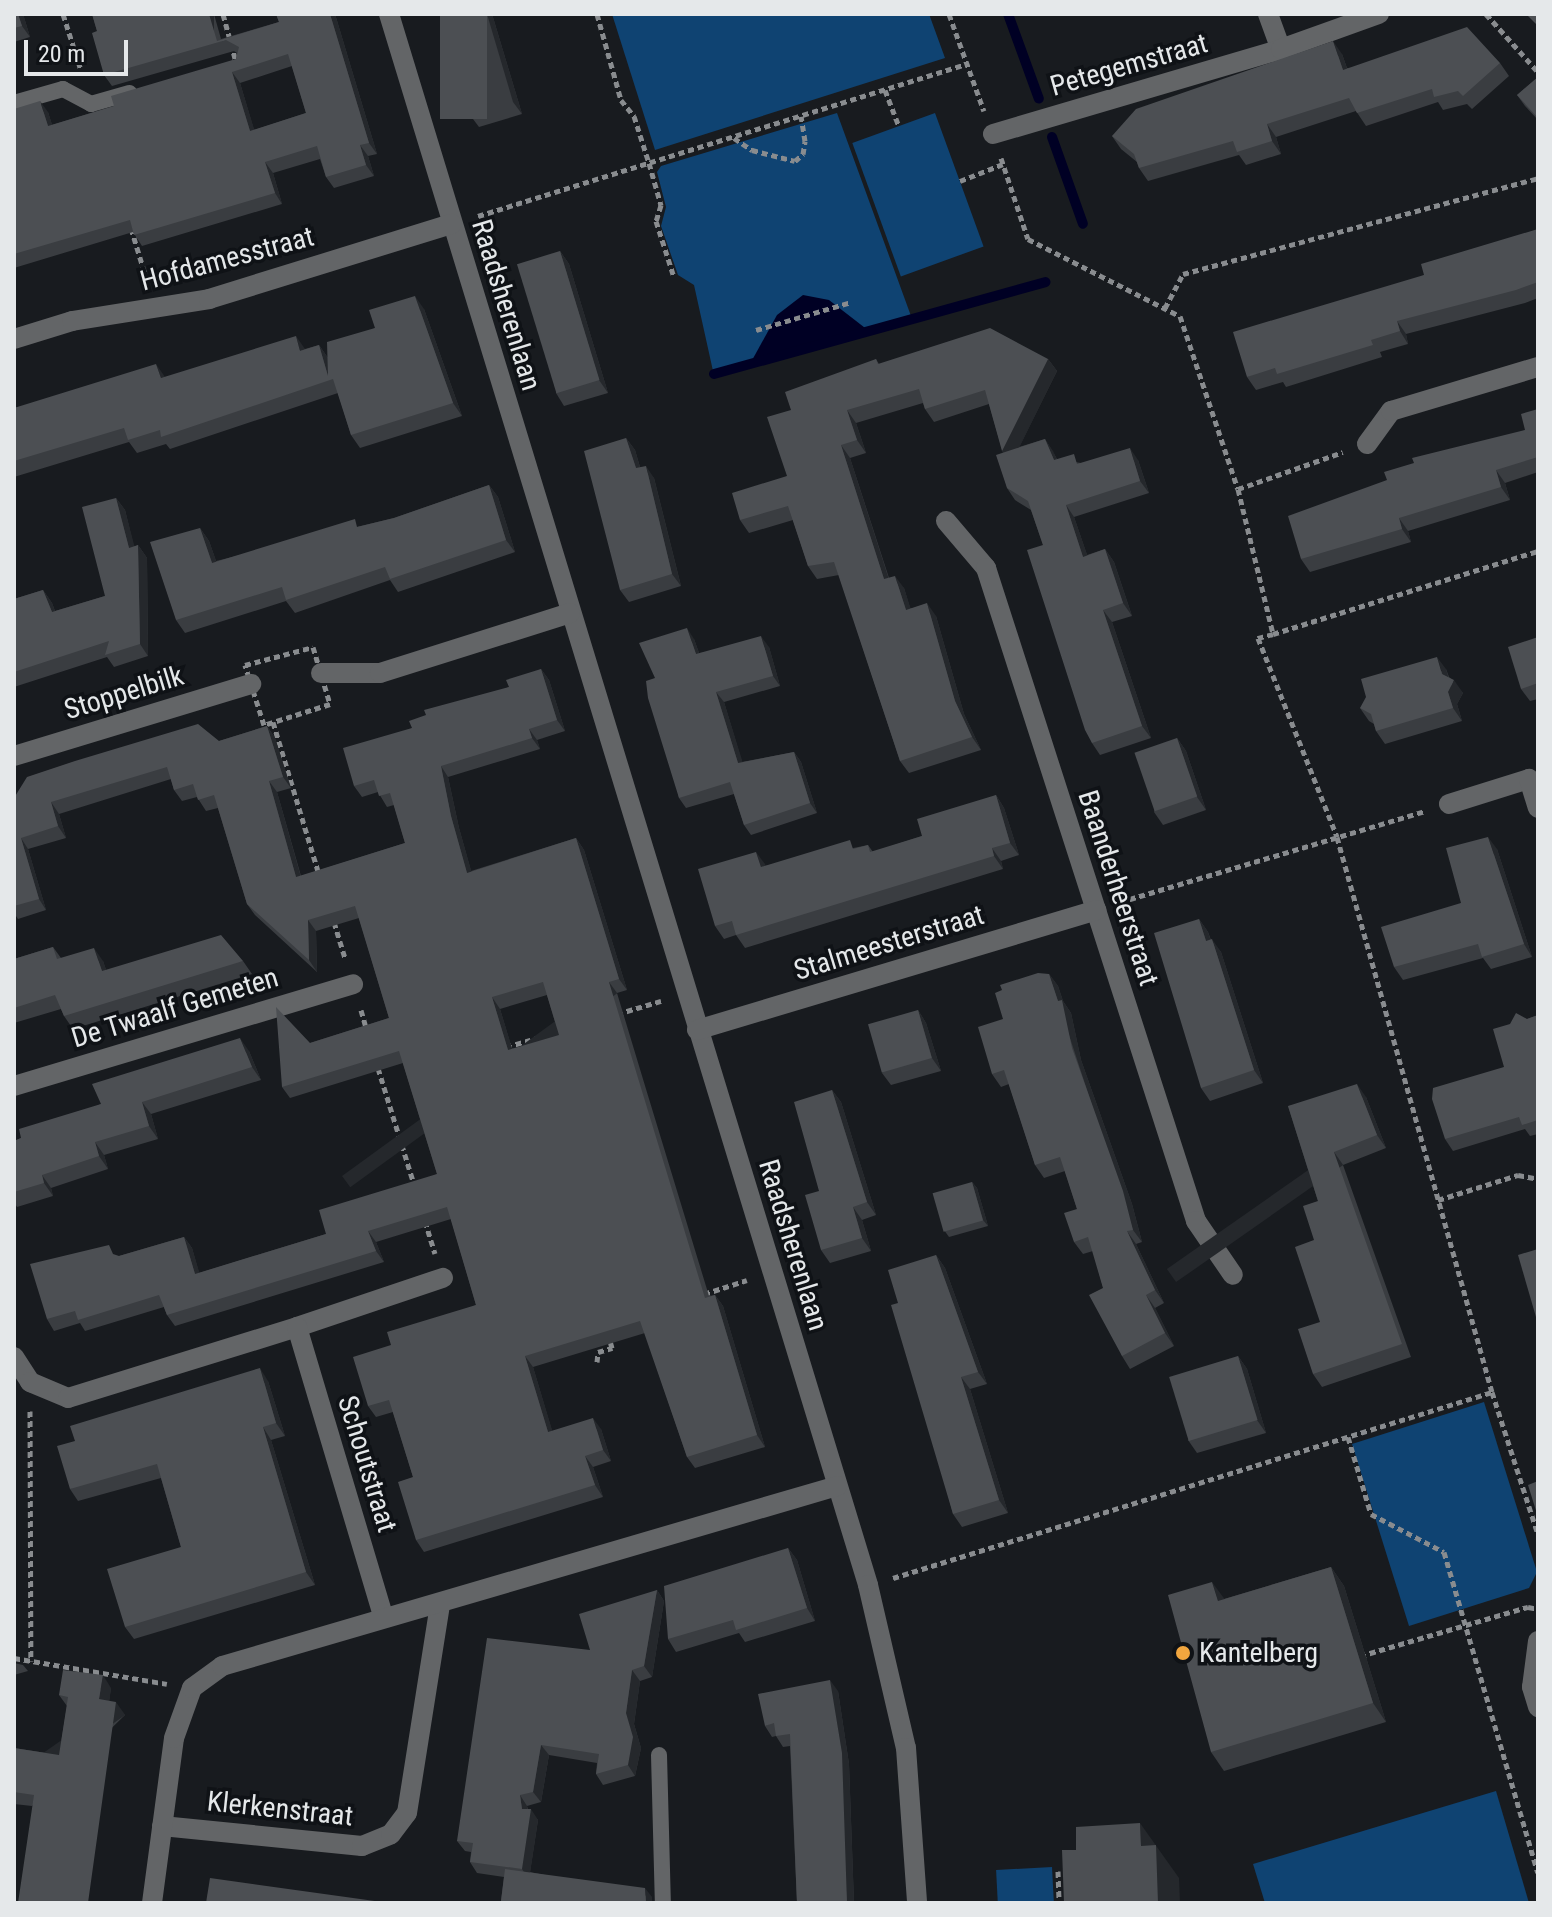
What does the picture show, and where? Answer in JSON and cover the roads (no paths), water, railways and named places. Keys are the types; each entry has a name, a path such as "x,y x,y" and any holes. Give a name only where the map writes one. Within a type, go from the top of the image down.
{"street":[{"name":"Raadsherenlaan","path":"389,14 868,1585 906,1748 917,1903"},
{"path":"1268,14 1281,49"},
{"name":"Petegemstraat","path":"993,134 1281,49 1379,14"},
{"name":"Hofdamesstraat","path":"14,339 72,321 209,299 452,224"},
{"path":"1367,444 1391,411 1538,367"},
{"name":"Baanderheerstraat","path":"946,521 986,568 1196,1221 1233,1275"},
{"path":"321,673 380,673 570,613"},
{"name":"Stoppelbilk","path":"14,756 251,684"},
{"path":"1449,804 1534,778 1538,808"},
{"name":"Stalmeesterstraat","path":"697,1030 1096,910"},
{"name":"De Twaalf Gemeten","path":"14,1086 353,984"},
{"path":"14,1357 30,1382 68,1398 443,1278"},
{"name":"Schoutstraat","path":"297,1327 383,1616"},
{"path":"383,1616 440,1604 837,1486"},
{"name":"Klerkenstraat","path":"162,1826 362,1846 391,1834 407,1813 440,1604"},
{"name":"Klerkenstraat","path":"152,1903 174,1738 192,1688 222,1666 383,1616"},
{"path":"1538,1641 1532,1687 1538,1707"}],"lane":[{"path":"14,103 63,89 91,104 152,87"},
{"path":"659,1755 663,1903"}],"waterway":[{"path":"1008,14 1039,99"},
{"path":"1052,137 1083,224"},
{"path":"714,374 1045,282"}],"place":[{"name":"Kantelberg","path":"1183,1653"}]}
